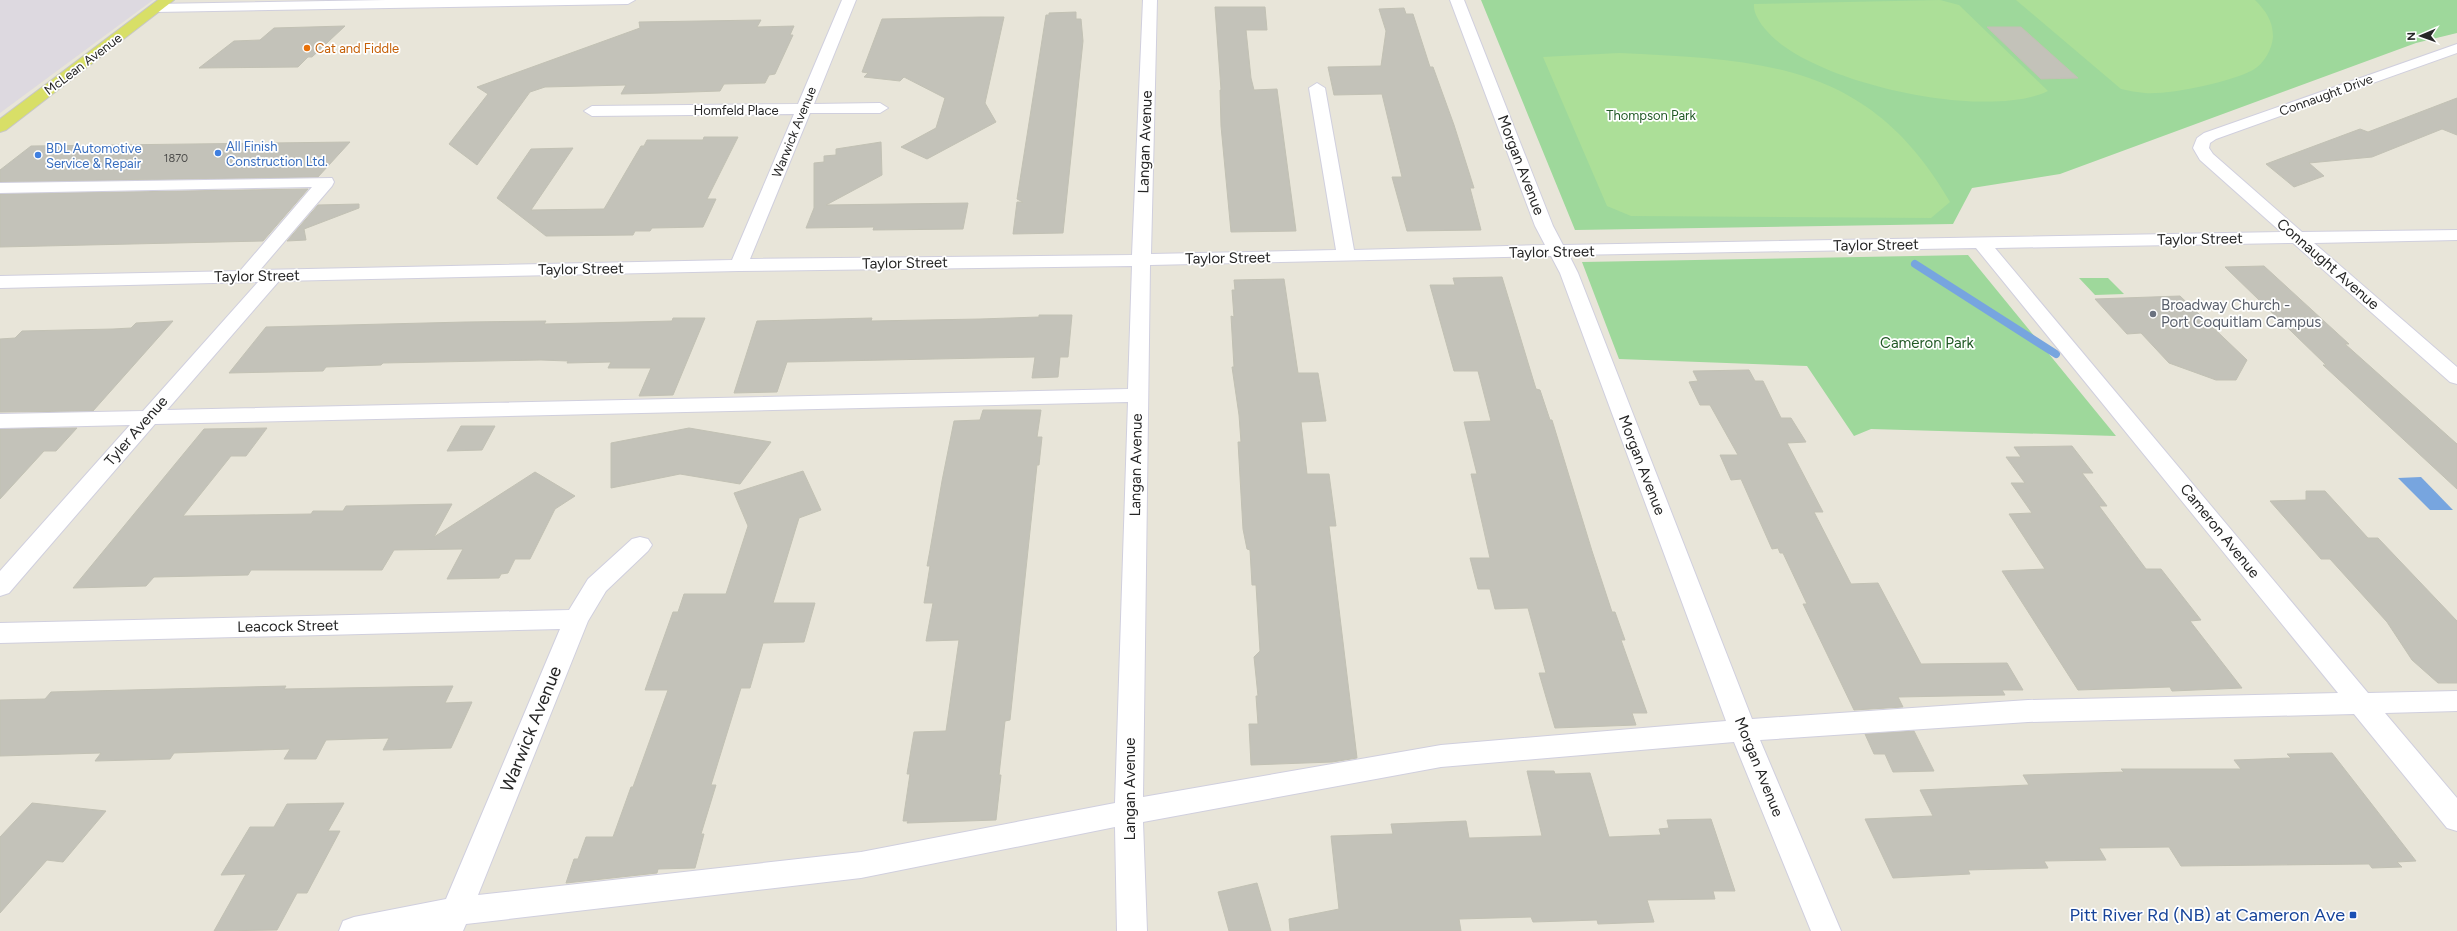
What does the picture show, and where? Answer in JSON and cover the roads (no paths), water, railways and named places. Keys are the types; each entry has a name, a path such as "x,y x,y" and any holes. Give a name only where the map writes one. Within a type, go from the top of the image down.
{"main road":[{"name":"McLean Avenue","path":"0,127 161,4"}],"street":[{"path":"161,4 628,0"},
{"name":"Warwick Avenue","path":"739,265 802,109 849,0"},
{"name":"Langan Avenue","path":"1132,931 1128,812 1141,260 1150,0"},
{"name":"Morgan Avenue","path":"1457,0 1544,226 1571,280 1743,730 1826,931"},
{"name":"Connaught Drive","path":"2201,148 2202,141 2210,136 2457,48"},
{"path":"1317,88 1346,256"},
{"name":"Homfeld Place","path":"592,111 880,108"},
{"name":"Connaught Avenue","path":"2201,148 2206,157 2457,378"},
{"path":"0,188 326,182 245,277"},
{"name":"Taylor Street","path":"0,282 739,265 1141,260 1557,252 1700,247 1982,244 2457,235"},
{"name":"Cameron Avenue","path":"1982,244 2457,819"},
{"name":"Tyler Avenue","path":"0,587 273,276"},
{"path":"0,421 149,416 1138,395"},
{"name":"Warwick Avenue","path":"453,921 576,619 597,585 640,545"},
{"name":"Leacock Street","path":"0,633 576,619"},
{"path":"354,931 453,921 861,865 1128,812 1442,756 1743,730 2028,711 2457,701"}],"water":[{"path":"2421,477 2453,510 2430,510 2398,478"}],"waterway":[{"path":"1915,264 2056,354"}],"place":[{"name":"Cat and Fiddle","path":"307,48"},
{"name":"All Finish Construction Ltd.","path":"218,153"},
{"name":"BDL Automotive Service & Repair","path":"38,155"},
{"name":"Broadway Church - Port Coquitlam Campus","path":"2153,314"},
{"name":"Pitt River Rd (NB) at Cameron Ave","path":"2353,915"}],"park label":[{"name":"Thompson Park","path":"1651,115"},
{"name":"Cameron Park","path":"1927,343"}]}
